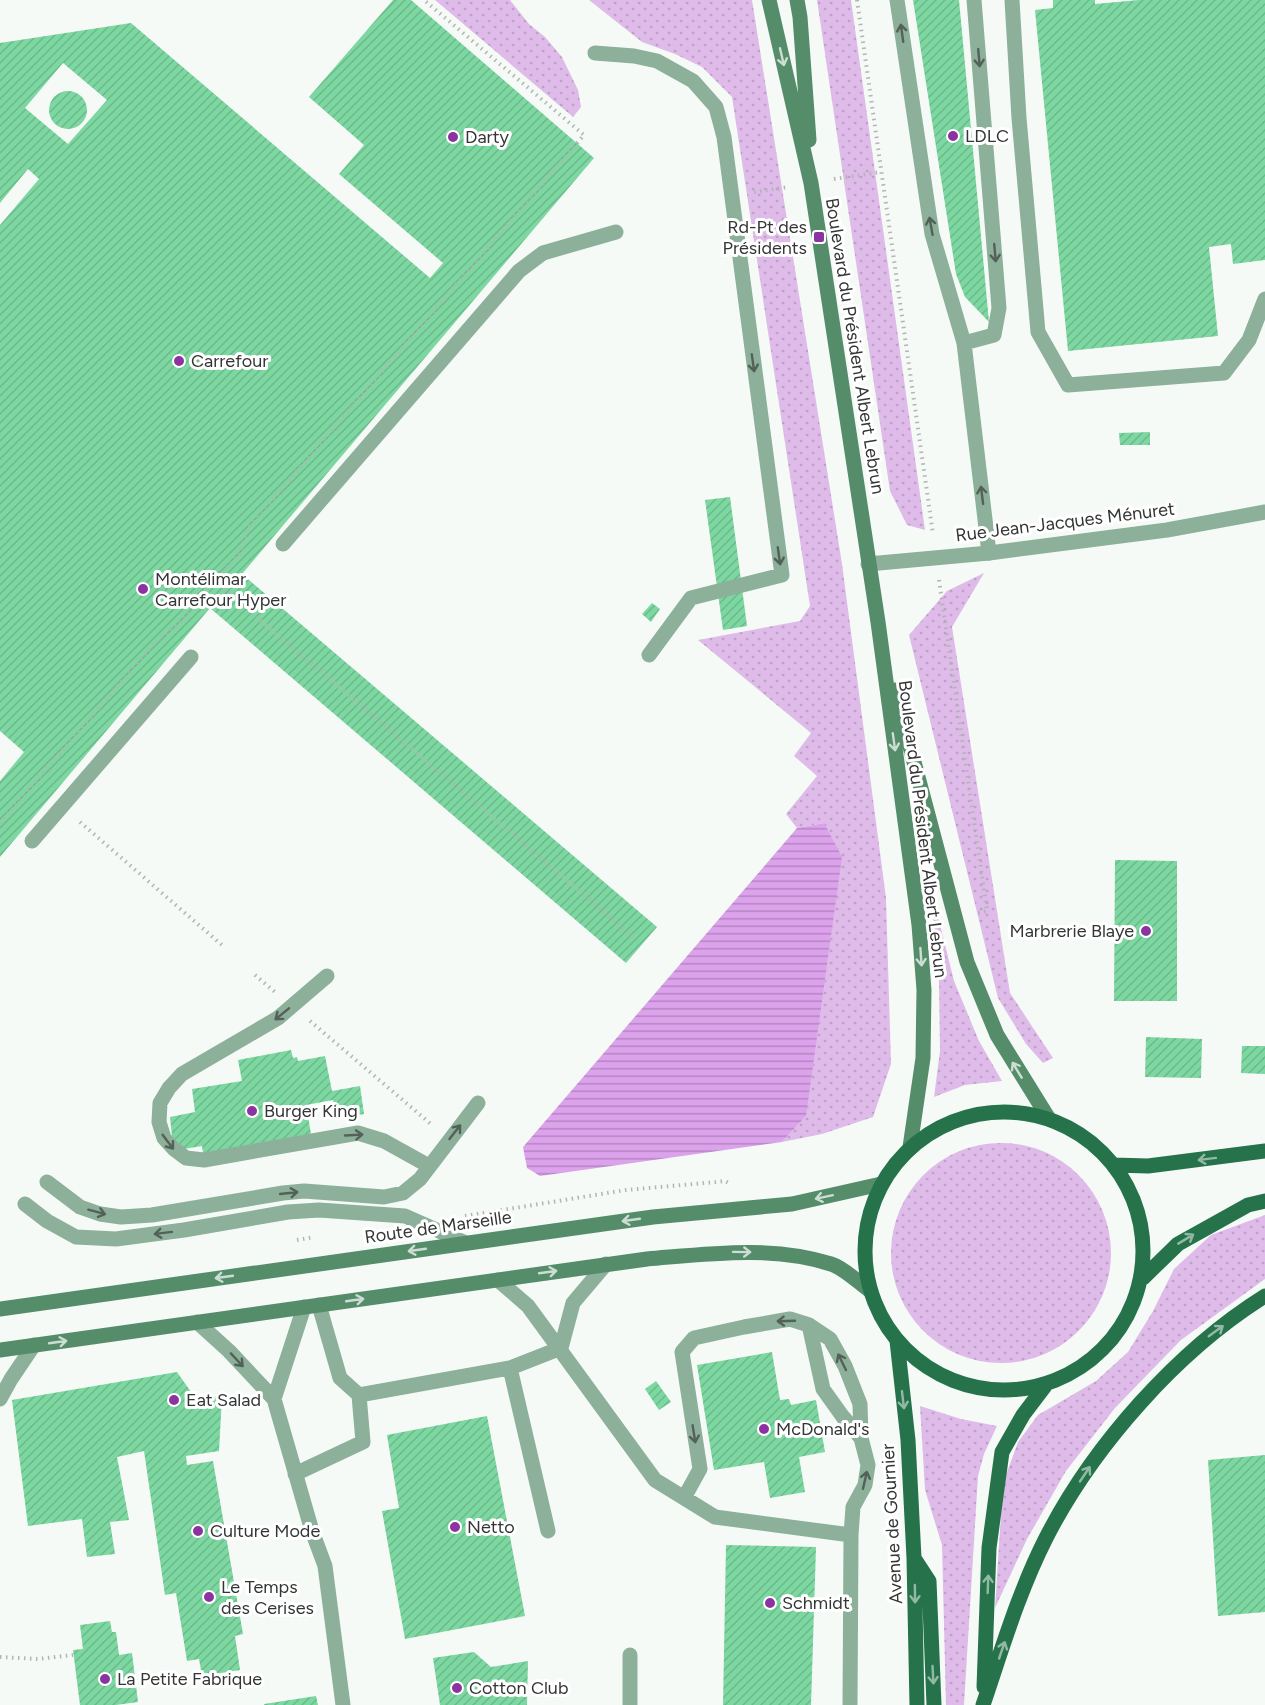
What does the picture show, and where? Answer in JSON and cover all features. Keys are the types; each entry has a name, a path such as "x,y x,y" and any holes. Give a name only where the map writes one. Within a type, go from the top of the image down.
{"main road":[{"name":"Boulevard du Président Albert Lebrun","path":"770,0 811,183 878,622 919,925 924,990 923,1058 910,1147"},
{"name":"Boulevard du Président Albert Lebrun","path":"797,0 811,183"},
{"name":"Boulevard du Président Albert Lebrun","path":"878,622 967,962 997,1035 1049,1119"},
{"path":"1012,1111 1049,1119 1080,1133 1114,1165 1130,1190 1142,1230 1143,1278 1131,1310 1110,1343 1080,1369 1045,1386 1005,1392 964,1386 927,1369 897,1341 880,1317 869,1290 864,1254 868,1218 881,1184 894,1164 910,1147 941,1126 976,1114 1012,1111"},
{"path":"1114,1165 1148,1166 1265,1150"},
{"name":"Route de Marseille","path":"0,1309 653,1217 792,1204 881,1184"},
{"path":"1143,1278 1178,1244 1248,1205 1265,1200"},
{"path":"0,1350 606,1264 740,1251 789,1255 834,1264 869,1290"},
{"path":"983,1705 1018,1601 1046,1538 1084,1473 1123,1424 1167,1376 1209,1336 1265,1296"},
{"name":"Avenue de Gournier","path":"897,1341 908,1440 914,1558 917,1705"},
{"path":"983,1705 989,1548 1002,1452 1023,1415 1045,1386"},
{"path":"914,1558 929,1581 934,1705"}],"street":[{"path":"897,0 932,234 964,343 989,553"},
{"path":"964,343 994,335 999,308 974,0"},
{"path":"1012,0 1019,118 1038,332 1068,385 1224,373 1249,340 1265,299"},
{"path":"595,53 634,56 657,61 693,81 716,107 724,137 782,575 691,598 649,655"},
{"path":"283,544 519,271 543,253 616,232"},
{"name":"Rue Jean-Jacques Ménuret","path":"868,564 989,553 1167,530 1265,512"},
{"path":"33,842 191,657"},
{"path":"327,976 278,1018 182,1074 169,1088 160,1103 159,1122 164,1138 186,1158 204,1160 358,1133 384,1141 429,1166"},
{"path":"47,1182 80,1207 100,1214 131,1216 152,1215 304,1191 384,1197 403,1193 420,1179 478,1103"},
{"path":"25,1204 47,1221 76,1237 116,1239 288,1212 319,1210 405,1216 466,1243"},
{"path":"561,1348 573,1303 606,1264"},
{"path":"498,1280 528,1306 561,1348 655,1480 715,1516 851,1535"},
{"path":"295,1474 363,1442 359,1395 340,1378 311,1306"},
{"path":"274,1399 311,1306"},
{"path":"684,1498 700,1469 682,1353 694,1338 790,1319 809,1324 830,1339 845,1366 860,1404 861,1438 868,1465 865,1485 853,1507 850,1705"},
{"path":"197,1322 229,1351 274,1399 312,1531 325,1566 343,1705"},
{"path":"809,1324 823,1389 861,1438"},
{"path":"0,1400 34,1345"},
{"path":"359,1395 510,1368 561,1348"},
{"path":"510,1368 548,1531"},
{"path":"630,1655 630,1705"}],"path":[{"path":"0,823 159,638 179,624 239,554 250,526 584,135 424,0"},
{"path":"857,0 987,911 968,915"},
{"path":"830,180 881,172"},
{"path":"731,195 795,186"},
{"path":"215,582 635,938"},
{"path":"80,822 223,946"},
{"path":"255,975 277,994"},
{"path":"304,1016 433,1126"},
{"path":"458,1217 626,1190 725,1182 733,1186 736,1192"},
{"path":"0,1657 38,1659 74,1655"}],"shaded area":[{"path":"435,0 510,0 529,24 545,37 562,57 578,90 581,107 573,117"},
{"path":"589,0 752,0 842,564 886,898 891,1064 873,1117 822,1134 782,1142 806,1116 824,823 797,828 786,814 817,776 794,756 811,733 698,640 800,621 810,606 732,97 702,67 642,42"},
{"path":"817,0 851,0 925,530 907,525 890,491"},
{"path":"984,573 952,627 1010,993 1053,1058 1043,1063 1026,1044 998,998 909,635 947,591"},
{"path":"824,823 842,857 806,1116 782,1142 540,1176 527,1168 523,1147 797,828"},
{"path":"931,888 954,981 979,1041 1002,1081 965,1085 934,1097 940,1051 939,983"},
{"path":"990,1143 1012,1143 1043,1151 1062,1161 1079,1175 1093,1192 1103,1211 1109,1231 1111,1253 1109,1275 1103,1295 1093,1314 1079,1331 1062,1345 1033,1359 1012,1363 990,1363 969,1359 949,1350 931,1338 916,1323 895,1285 891,1264 891,1242 895,1221 904,1201 916,1183 931,1168 969,1147"},
{"path":"1265,1215 1265,1279 1181,1340 1115,1408 1066,1471 1027,1539 995,1608 1006,1475 1018,1442 1038,1415 1096,1381 1128,1352 1153,1311 1174,1269 1211,1235"},
{"path":"920,1406 961,1419 997,1426 984,1454 978,1476 964,1705 946,1705 942,1545 925,1490"}],"building":[{"path":"393,0 411,0 594,158 242,574 657,927 626,963 210,608 0,857 0,781 24,752 0,731 0,225 39,179 28,169 0,203 0,43 131,23 430,278 443,263 339,174 364,145 309,97","holes":["63,63 107,100 68,144 25,108"]},
{"path":"913,0 959,0 989,322 965,297 956,274"},
{"path":"1053,0 1095,0 1095,4 1139,0 1265,0 1265,260 1233,264 1231,244 1209,247 1218,336 1068,351 1035,10 1053,8"},
{"path":"68,91 82,96 87,110 82,124 68,129 54,124 49,110 54,96"},
{"path":"1150,432 1150,445 1120,445 1119,433"},
{"path":"730,497 747,626 723,630 705,500"},
{"path":"652,603 660,609 651,622 642,614"},
{"name":"Marbrerie Blaye","path":"1115,860 1177,861 1177,1001 1114,1001"},
{"path":"1146,1037 1202,1039 1201,1078 1145,1077"},
{"path":"1242,1046 1265,1046 1265,1074 1241,1073"},
{"path":"291,1050 293,1058 297,1057 298,1061 325,1056 332,1091 360,1086 364,1114 336,1119 333,1100 306,1105 311,1134 203,1153 202,1146 184,1149 172,1136 170,1117 195,1112 192,1089 242,1081 238,1060"},
{"name":"McDonald's","path":"772,1352 780,1400 789,1399 791,1405 816,1400 825,1452 799,1457 805,1492 770,1498 764,1462 714,1470 697,1365"},
{"path":"177,1372 196,1399 222,1396 219,1451 186,1456 187,1465 213,1461 243,1634 235,1636 240,1670 202,1676 199,1659 187,1661 176,1593 165,1595 144,1451 117,1457 129,1520 110,1522 115,1554 87,1557 82,1519 28,1526 12,1400"},
{"path":"656,1381 671,1402 659,1410 645,1389"},
{"path":"487,1416 525,1616 405,1639 382,1511 399,1508 387,1435"},
{"path":"1265,1455 1265,1612 1218,1616 1208,1460"},
{"path":"726,1545 816,1547 811,1705 723,1705"},
{"path":"110,1621 112,1632 116,1632 119,1655 132,1653 138,1702 116,1705 80,1705 73,1650 83,1649 80,1625"},
{"path":"474,1652 491,1667 528,1661 527,1705 440,1705 433,1658"},
{"path":"316,1696 318,1705 264,1705 264,1704"}],"place":[{"name":"LDLC","path":"953,136"},
{"name":"Darty","path":"453,137"},
{"name":"Rd-Pt des Présidents","path":"819,237"},
{"name":"Carrefour","path":"179,361"},
{"name":"Montélimar Carrefour Hyper","path":"143,589"},
{"name":"Marbrerie Blaye","path":"1146,931"},
{"name":"Burger King","path":"252,1111"},
{"name":"Eat Salad","path":"174,1400"},
{"name":"McDonald's","path":"764,1429"},
{"name":"Netto","path":"455,1527"},
{"name":"Culture Mode","path":"198,1531"},
{"name":"Le Temps des Cerises","path":"209,1597"},
{"name":"Schmidt","path":"770,1603"},
{"name":"La Petite Fabrique","path":"105,1679"},
{"name":"Cotton Club","path":"457,1688"}]}
